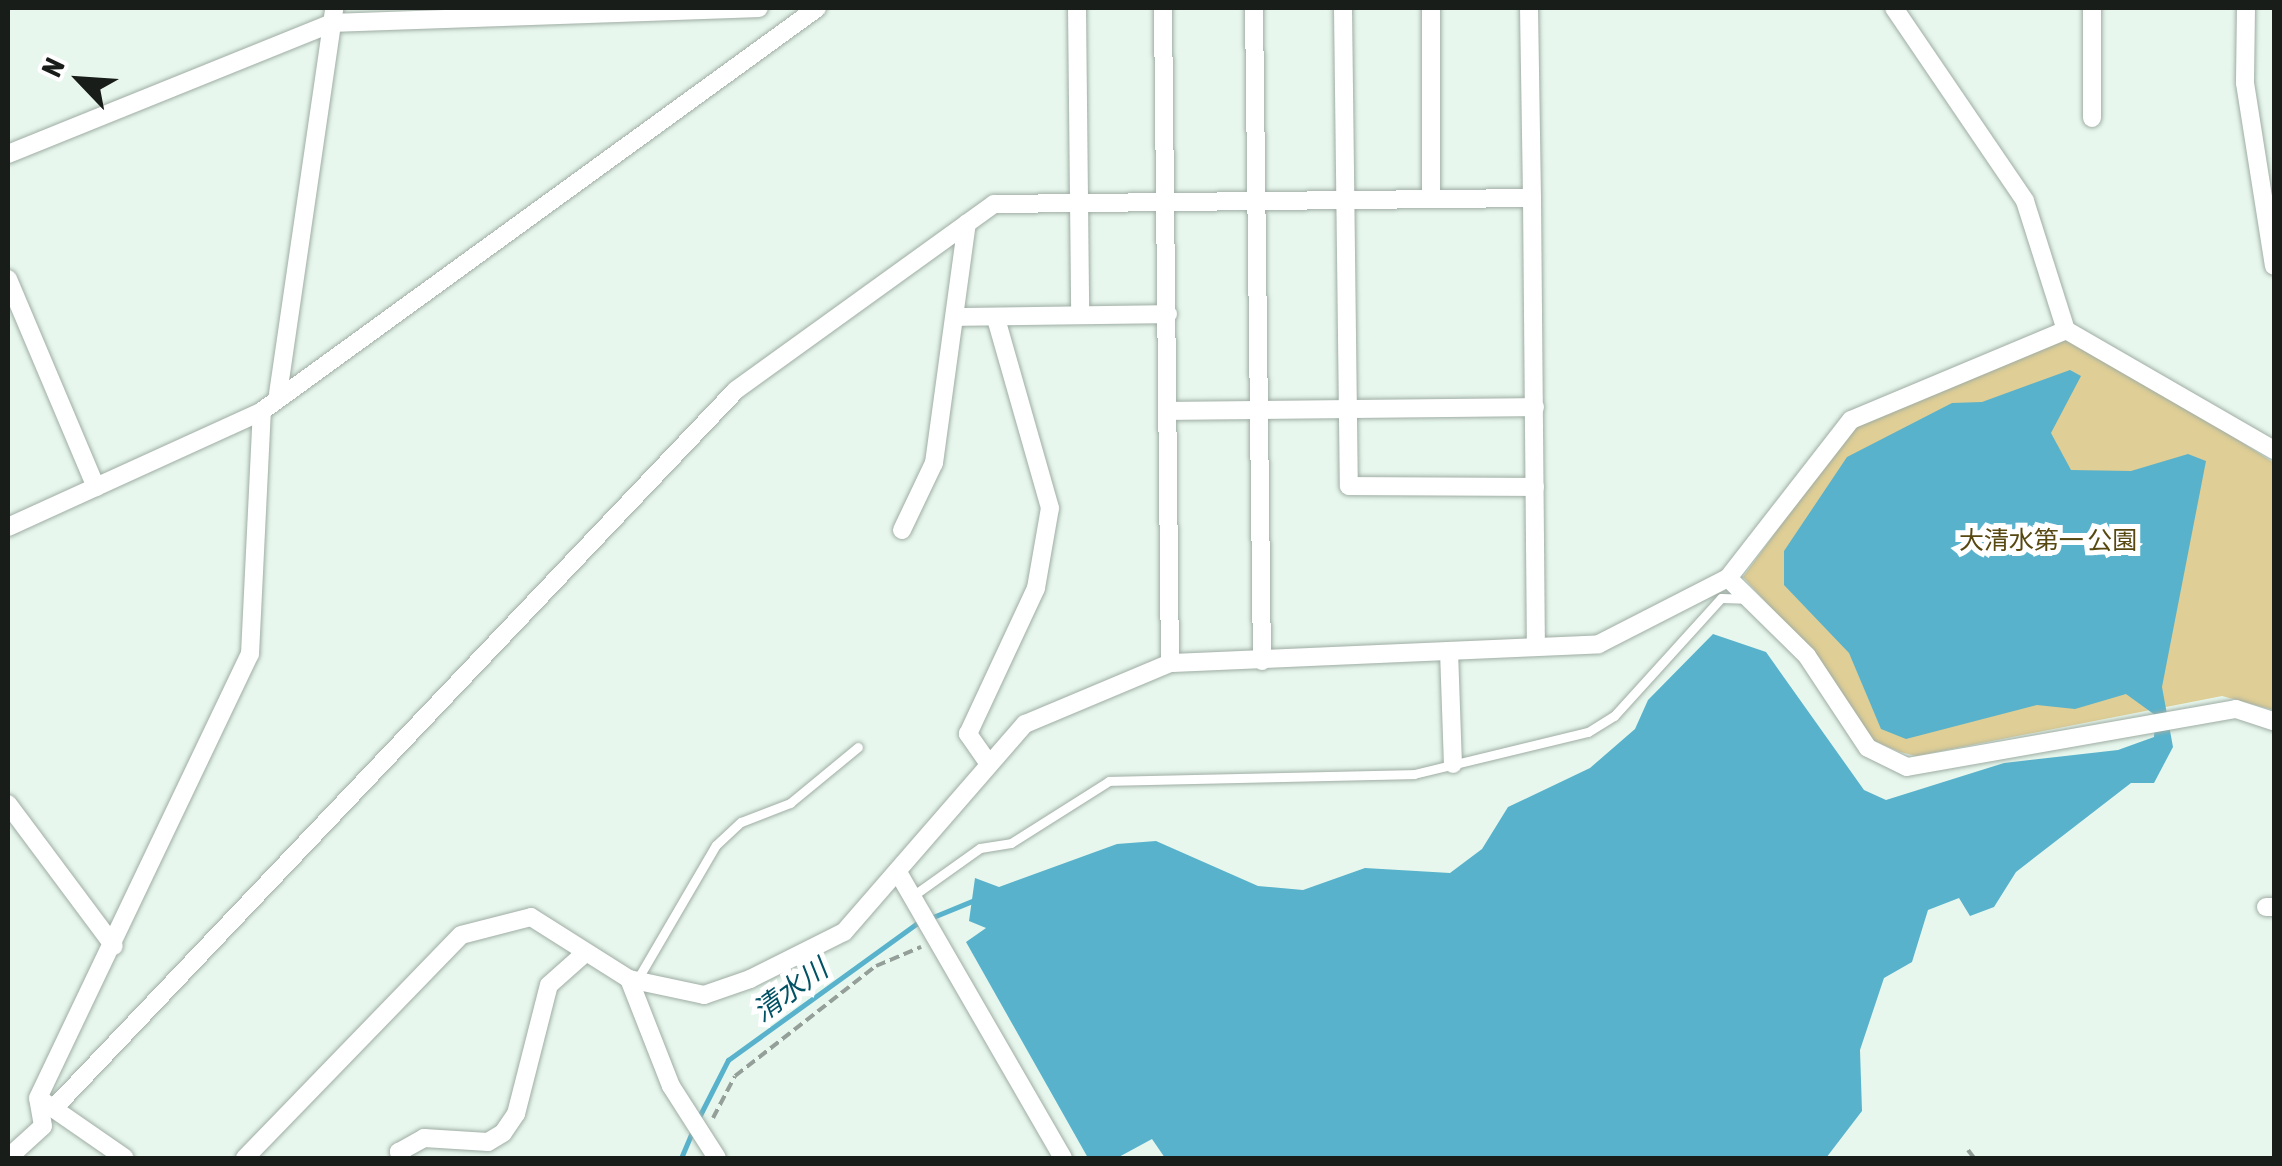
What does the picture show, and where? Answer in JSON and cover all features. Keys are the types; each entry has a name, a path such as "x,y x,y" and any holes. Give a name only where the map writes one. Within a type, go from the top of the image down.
{"street":[{"path":"8,154 333,15 759,8"},
{"path":"8,527 262,411 278,394 816,8"},
{"path":"1077,8 1080,315"},
{"path":"1163,8 1171,412 1170,663"},
{"path":"1254,8 1262,661"},
{"path":"1343,8 1350,486 1535,486"},
{"path":"1431,8 1431,199"},
{"path":"1529,8 1536,646"},
{"path":"1894,8 2025,201 2066,330 2274,449"},
{"path":"2092,8 2092,118"},
{"path":"2246,8 2245,84 2274,266"},
{"path":"278,394 333,15"},
{"path":"46,1103 637,485 736,390 994,204 1532,198"},
{"path":"902,530 934,462 967,223"},
{"path":"8,279 96,487"},
{"path":"955,317 1168,314"},
{"path":"989,764 968,734 1036,588 1050,508 996,318"},
{"path":"245,1158 461,935 531,918 584,954 633,980 704,995 750,979 844,932 1025,724 1170,663 1599,644 1728,578 1852,420 2066,330"},
{"path":"1171,412 1535,407"},
{"path":"8,1158 43,1126 46,1103 114,946 250,654 262,411"},
{"path":"1728,578 1807,656 1868,748 1907,767 2236,708 2274,721"},
{"path":"1449,650 1453,764"},
{"path":"8,804 114,946"},
{"path":"898,874 917,900 1056,1156"},
{"path":"402,1158 399,1152 424,1138 488,1142 503,1133 516,1114 548,985 584,954"},
{"path":"633,980 671,1086 706,1131 717,1158"},
{"path":"46,1103 126,1158"}],"lane":[{"path":"917,900 980,848 1012,843 1109,781 1414,774 1588,732 1614,716 1720,598 1756,603"},
{"path":"633,980 716,845 741,822 790,803 858,747"}],"path":[{"path":"706,1131 735,1076 876,966 938,938"},
{"path":"1968,1150 1974,1158"}],"green space":[{"name":"大清水第一 公園","path":"2066,337 2086,342 2274,463 2274,710 2222,696 1916,756 1870,739 1818,659 1743,577 1855,423"}],"water":[{"path":"2070,370 2081,376 2051,433 2071,470 2131,471 2188,454 2206,461 2162,687 2173,747 2154,783 2131,783 2016,872 1994,907 1970,916 1959,898 1928,910 1912,962 1884,978 1860,1050 1862,1111 1826,1158 1165,1158 1152,1139 1117,1158 1088,1158 966,942 986,928 969,921 975,878 999,887 1117,844 1156,841 1258,886 1303,890 1365,868 1450,873 1482,849 1508,807 1590,768 1635,729 1648,700 1713,634 1766,652 1864,790 1886,800 2004,763 2118,750 2154,737 2155,715 2126,694 2075,709 2037,705 1906,739 1881,729 1849,653 1784,585 1784,551 1847,457 1952,403 1982,402"}],"waterway":[{"name":"清水川","path":"699,1117 728,1060 916,924 972,901"},
{"name":"清水川","path":"681,1158 692,1132"}]}
